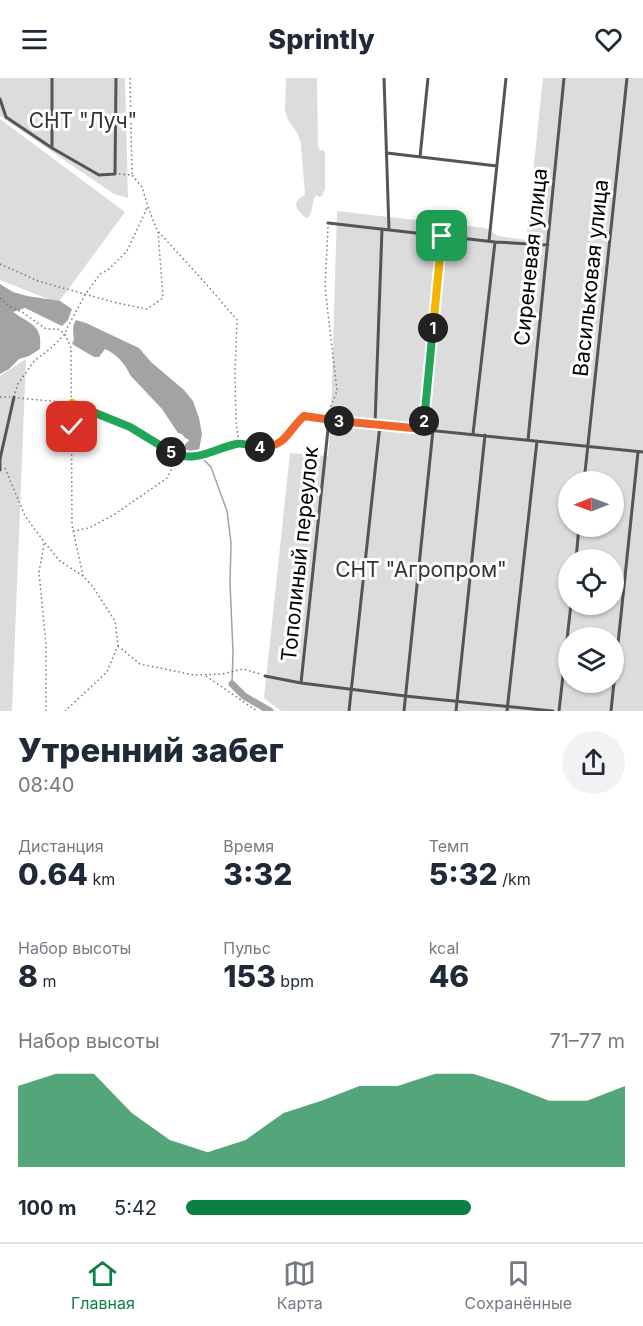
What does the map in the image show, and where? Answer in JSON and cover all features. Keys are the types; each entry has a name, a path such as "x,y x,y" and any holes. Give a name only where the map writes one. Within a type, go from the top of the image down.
{"lane":[{"path":"52,78 52,148"},
{"path":"0,99 6,117 52,148 99,175 115,174 116,78"},
{"path":"384,78 389,230"},
{"path":"420,157 428,78"},
{"path":"489,241 506,78"},
{"name":"Сиреневая улица","path":"528,440 564,78"},
{"name":"Васильковая улица","path":"585,471 627,78"},
{"path":"387,153 497,166"},
{"path":"328,223 548,246"},
{"path":"375,424 382,229"},
{"path":"423,429 442,236"},
{"path":"473,434 495,242"},
{"path":"2,469 0,459 14,397"},
{"name":"Тополиный переулок","path":"301,683 329,420 641,452"},
{"path":"349,711 380,425"},
{"path":"404,711 433,430"},
{"path":"456,711 485,435"},
{"path":"507,709 537,441"},
{"path":"611,711 641,452"},
{"path":"559,711 570,615"},
{"path":"265,676 301,683 507,709 553,711"}],"path":[{"path":"130,78 132,175 142,188 158,230 237,320 235,374 239,443"},
{"path":"115,174 132,175"},
{"path":"14,397 18,384 34,361 65,334 85,295 100,274 127,251 148,207"},
{"path":"0,397 72,403 130,427 179,456 195,457 239,443 253,447 272,447 284,440 304,416 329,420 337,391 325,287 328,223"},
{"path":"0,264 38,281 85,295 147,309 163,298 158,230"},
{"path":"0,298 46,329 58,329 65,334 71,348 72,525 83,576"},
{"path":"73,531 88,528 115,514 166,478 171,470 171,452"},
{"path":"2,469 25,516 45,543 60,561 83,576 93,587 115,621 118,645 107,672 65,711"},
{"path":"45,543 39,572 46,645 46,711"},
{"path":"118,645 141,664 194,675 222,674 243,669 265,676"},
{"path":"205,675 257,711"}],"green space":[{"name":"СНТ \"Луч\"","path":"0,78 125,78 128,198 114,194 0,116"},
{"path":"286,78 317,78 318,146 320,151 325,152 325,189 322,196 316,195 309,217 306,218 296,205 298,199 305,195 301,145 298,134 288,120 285,110"},
{"name":"СНТ \"Агропром\"","path":"543,78 643,78 643,711 281,711 264,698 290,453 328,456 337,211 485,228 498,236 526,240"},
{"path":"0,119 125,212 58,303 0,280"},
{"path":"26,359 12,711 0,711 0,376"}],"shaded area":[{"path":"0,284 13,292 27,296 60,301 72,309 68,320 62,326 25,308 13,312 37,329 40,349 19,359 0,374"},
{"path":"76,320 139,348 151,362 184,390 193,401 199,418 202,434 197,453 190,453 185,449 188,439 178,433 162,409 130,375 116,356 105,349 99,357 94,357 72,344 73,327"}],"waterway":[{"path":"197,453 211,467 227,511 231,543 232,684"},
{"path":"232,684 244,696 270,711"}],"route":[{"path":"72,427 72,403 130,427 179,456 195,457 239,443 253,447 272,447 284,440 304,416 423,429 442,236"}]}
